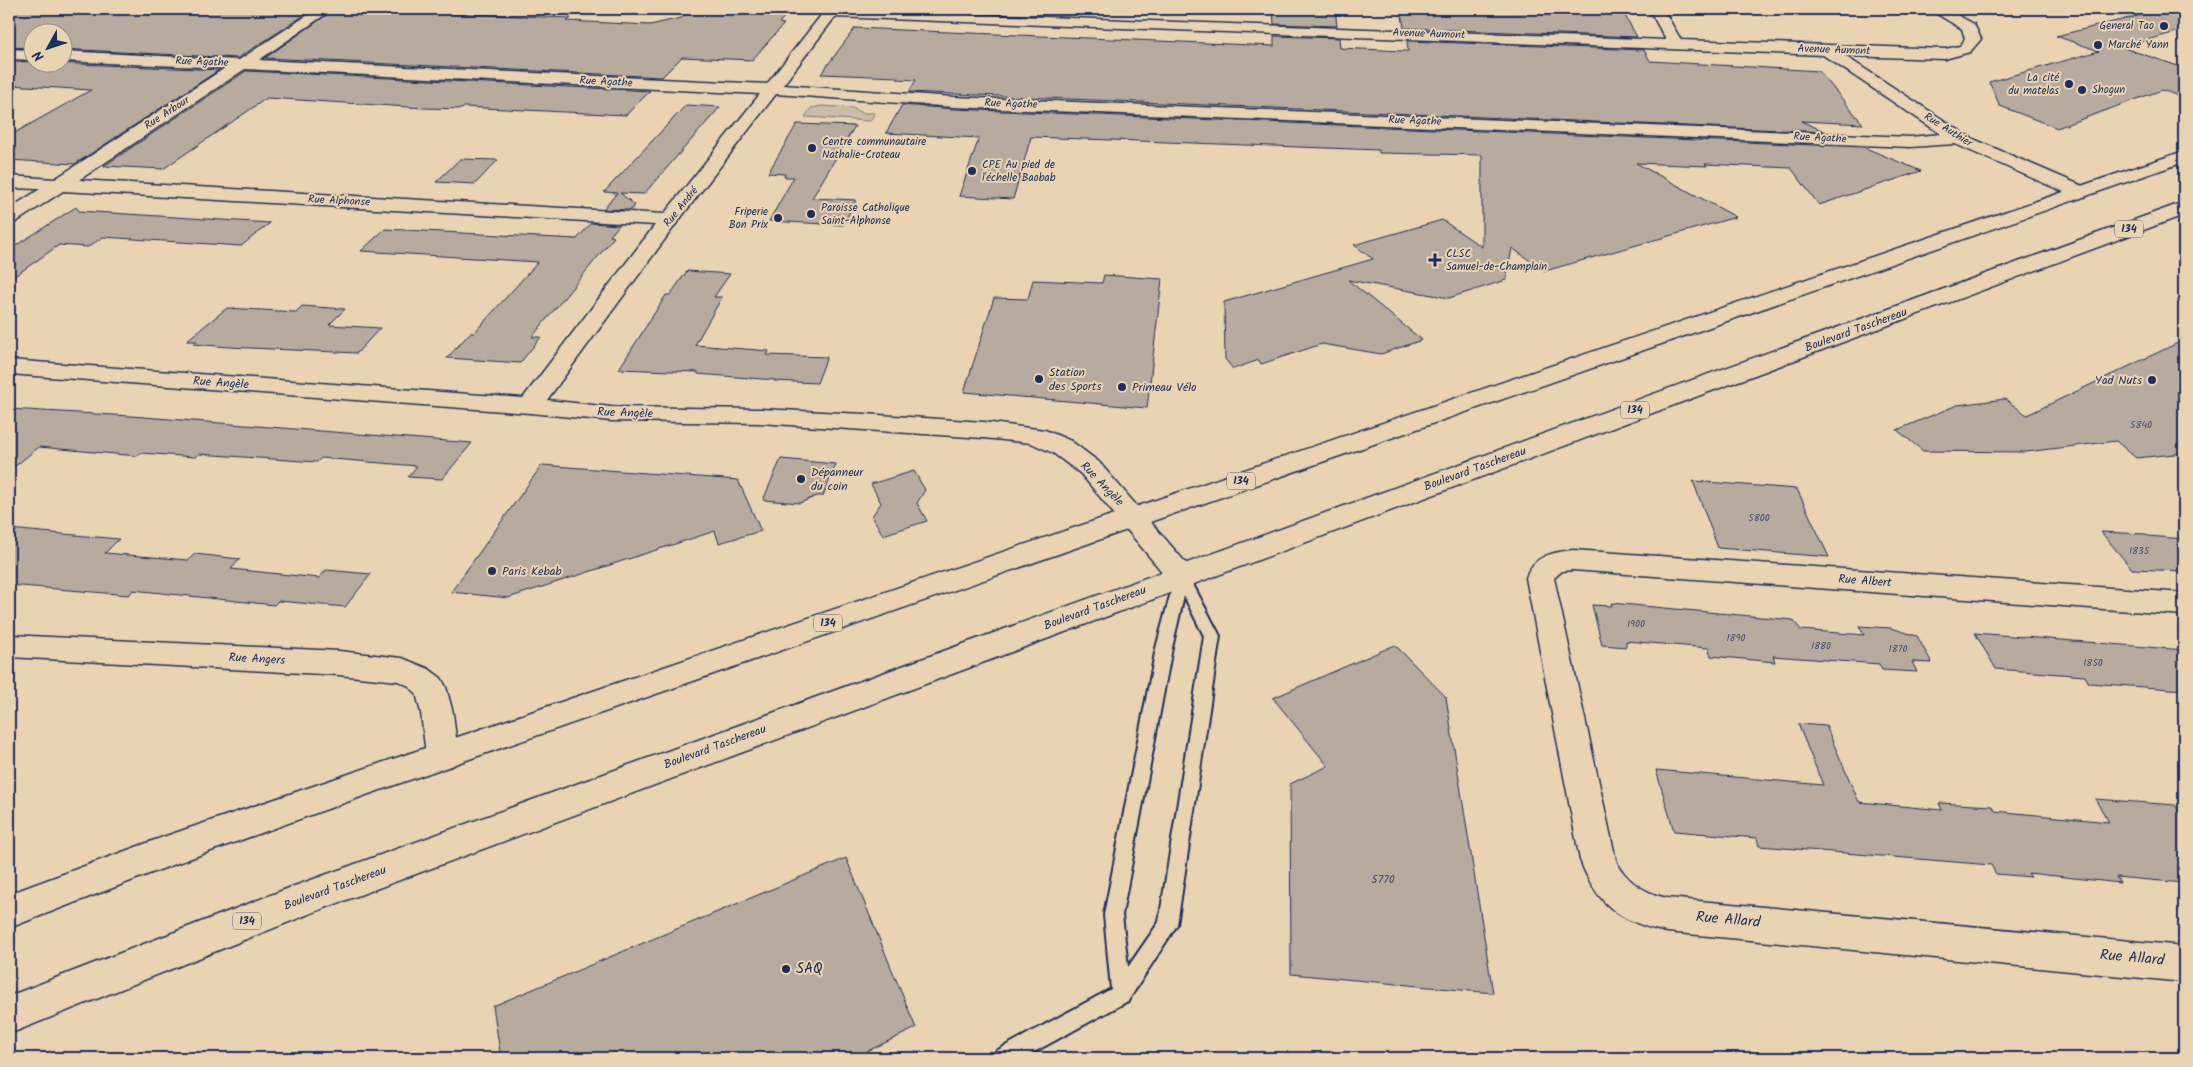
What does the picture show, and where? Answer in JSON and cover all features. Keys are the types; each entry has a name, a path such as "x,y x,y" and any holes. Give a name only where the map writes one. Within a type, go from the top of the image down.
{"street":[{"name":"Rue Arbour","path":"9,218 326,9"},
{"path":"1656,9 1675,43"},
{"name":"Avenue Aumont","path":"832,10 1237,21 1826,50 1945,54 1965,49 1973,39 1969,27 1936,9"},
{"name":"Rue André","path":"530,406 669,220 699,184 832,10"},
{"name":"Rue Authier","path":"1826,50 1959,138 1992,155 2080,192"},
{"path":"9,54 22,55"},
{"name":"Rue Agathe","path":"72,56 771,90 891,99 1879,141 1916,142 1959,138"},
{"name":"134","path":"9,911 163,853 442,755 2184,156"},
{"name":"Rue Alphonse","path":"9,182 669,220"},
{"name":"Boulevard Taschereau","path":"9,1015 302,900 2184,208"},
{"name":"Rue Angèle","path":"9,367 530,406 611,414 760,416 873,422 1022,434 1050,441 1069,452 1097,475 1182,577"},
{"name":"Rue Albert","path":"1548,567 1558,562 1574,560 2184,604"},
{"name":"Rue Allard","path":"1548,567 1540,574 1541,592 1598,860 1606,879 1621,896 1632,903 1654,913 1666,915 2184,964"},
{"name":"Rue Angers","path":"9,646 338,663 394,668 418,676 430,687 437,713 442,755"}],"lane":[{"path":"1120,994 1113,915 1164,648 1182,577"},
{"path":"1003,1058 1120,994 1168,925 1212,636 1182,577"}],"shaded area":[{"path":"822,106 852,108 862,113 875,113 870,121 805,117 811,108"}],"building":[{"path":"9,9 314,9 238,58 72,50 72,22 22,22 22,48 9,47"},
{"path":"335,9 571,18 567,21 650,25 681,18 695,9 791,9 779,23 784,24 752,60 682,57 662,77 265,58"},
{"path":"1273,9 1335,9 1337,26 1274,24"},
{"path":"1401,9 1624,14 1637,37 1404,28"},
{"path":"2166,9 2184,9 2184,30 2121,47 2184,68 2184,98 2162,90 2057,128 2000,106 1989,82 2099,51 2056,36"},
{"path":"855,28 1274,46 1274,36 1339,38 1340,48 1403,51 1408,51 1407,41 1644,50 1650,61 1819,71 1863,124 1801,121 1826,132 909,92 916,80 897,79 898,77 821,74"},
{"path":"9,61 22,62 22,72 72,72 72,64 219,70 75,164 9,160 9,136 91,90 9,85"},
{"path":"246,71 650,91 626,115 464,107 462,109 424,108 267,98 163,169 104,166"},
{"path":"686,105 720,107 644,194 620,193 635,205 631,210 603,209 617,193 604,192"},
{"path":"902,105 954,109 1863,147 1921,171 1819,205 1791,168 1636,163 1736,217 1545,271 1512,248 1506,280 1449,298 1348,280 1422,340 1381,354 1322,344 1261,364 1259,360 1233,369 1225,359 1224,302 1373,259 1354,245 1442,220 1482,247 1482,155 1379,153 1379,150 1031,137 1013,199 959,196 979,138 886,133"},
{"path":"797,124 855,126 812,198 856,200 843,225 769,221 794,177 784,177 785,174 768,173"},
{"path":"460,159 498,160 475,184 436,182"},
{"path":"76,207 79,211 270,223 241,246 103,237 88,247 59,245 9,280 9,250"},
{"path":"591,223 619,225 610,236 614,237 532,337 541,337 520,363 447,358 470,333 474,333 538,262 361,251 385,229 577,239"},
{"path":"687,271 730,274 714,297 722,297 695,345 769,351 767,355 827,357 817,383 698,374 698,372 619,369 666,295 670,295"},
{"path":"1104,275 1162,279 1147,408 964,392 994,298 1028,299 1033,280 1102,283"},
{"path":"302,306 345,309 329,325 380,328 357,353 229,347 193,344 197,341 186,341 227,308 296,312"},
{"path":"2184,340 2184,453 2136,458 2116,441 2026,452 1923,451 1897,430 1957,405 2005,399 2027,415"},
{"path":"9,409 131,416 472,443 442,479 408,477 417,466 321,458 317,462 199,454 195,457 141,453 137,456 39,447 9,471"},
{"name":"Dépanneur du coin","path":"781,459 836,464 823,496 817,496 800,503 763,500"},
{"path":"542,465 738,480 761,531 719,543 715,531 508,598 451,592"},
{"path":"914,471 925,490 917,503 927,521 883,535 872,516 881,503 871,484"},
{"path":"1693,481 1797,489 1829,557 1718,548"},
{"path":"9,529 119,539 105,553 188,560 195,554 240,559 231,569 319,578 326,570 371,574 345,607 278,601 274,605 133,590 129,595 9,585"},
{"path":"2101,532 2146,534 2148,536 2184,539 2184,571 2132,569"},
{"path":"1611,603 1793,620 1801,630 1864,635 1859,626 1891,628 1917,636 1932,663 1912,662 1917,672 1882,670 1879,664 1773,656 1775,662 1711,656 1708,648 1626,641 1626,647 1602,645 1592,605 1612,606"},
{"path":"1975,633 2184,650 2184,690 2089,683 2085,676 1996,669"},
{"path":"1395,645 1446,697 1493,993 1291,974 1290,784 1328,766 1273,698"},
{"path":"1798,724 1826,726 1859,802 1942,810 1939,803 1992,806 1995,811 2109,822 2095,799 2175,805 2184,819 2184,883 2116,877 2120,883 2028,873 2031,877 1996,874 1991,865 1759,846 1757,838 1674,831 1656,770 1823,785"},
{"path":"846,858 916,1028 853,1058 501,1058 493,1006"}],"place":[{"name":"General Tao","path":"2164,26"},
{"name":"Marché Yann","path":"2098,45"},
{"name":"La cité du matelas","path":"2069,84"},
{"name":"Shogun","path":"2082,90"},
{"name":"Centre communautaire Nathalie-Croteau","path":"812,148"},
{"name":"CPE Au pied de l'échelle Baobab","path":"972,171"},
{"name":"Paroisse Catholique Saint-Alphonse","path":"811,214"},
{"name":"Friperie Bon Prix","path":"778,218"},
{"name":"CLSC Samuel-de-Champlain","path":"1435,260"},
{"name":"Station des Sports","path":"1039,379"},
{"name":"Yad Nuts","path":"2152,380"},
{"name":"Primeau Vélo","path":"1122,387"},
{"name":"Dépanneur du coin","path":"801,479"},
{"name":"Paris Kebab","path":"492,571"},
{"name":"SAQ","path":"786,969"}]}
